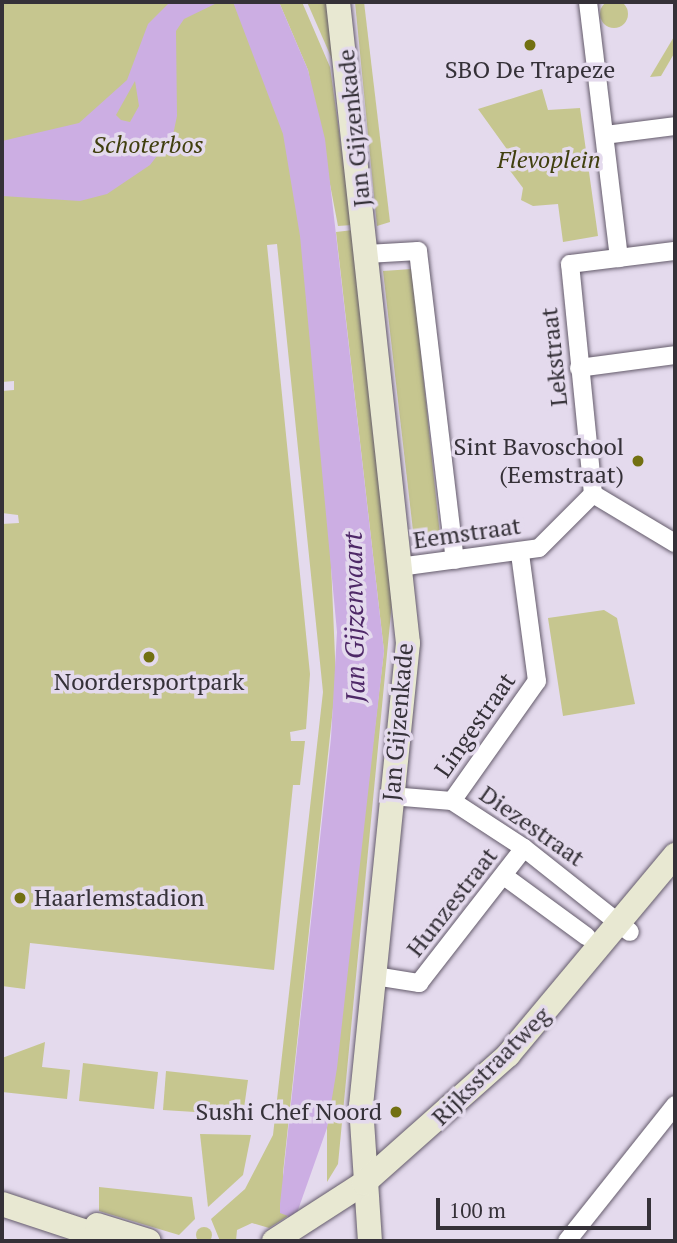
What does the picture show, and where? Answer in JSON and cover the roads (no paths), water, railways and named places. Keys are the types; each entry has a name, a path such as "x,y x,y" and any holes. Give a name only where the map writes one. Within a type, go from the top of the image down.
{"street":[{"name":"Jan Gijzenkade","path":"338,2 408,643 361,1106 359,1196 354,1241"},
{"path":"588,2 619,258 675,251"},
{"path":"605,135 675,126"},
{"path":"367,254 418,251 455,561"},
{"name":"Lekstraat","path":"593,494 570,264 619,258"},
{"path":"579,368 675,355"},
{"path":"593,494 675,543"},
{"name":"Eemstraat","path":"399,567 520,553 539,548 593,494"},
{"name":"Lingestraat","path":"452,801 537,681 520,553"},
{"name":"Diezestraat","path":"391,796 452,801 524,848 626,928"},
{"name":"Hunzestraat","path":"375,976 419,983 524,848"},
{"name":"Rijksstraatweg","path":"626,928 675,855"},
{"name":"Rijksstraatweg","path":"290,1236 359,1196 508,1055 626,928 675,867"},
{"path":"504,876 586,936"},
{"path":"567,1241 675,1105"},
{"name":"Jan Gijzenkade","path":"359,1196 370,1241"},
{"path":"8,1212 69,1223 114,1241"},
{"path":"69,1223 87,1222 149,1241"}],"water":[{"path":"219,2 184,19 176,31 177,116 173,135 150,165 107,194 80,201 2,196 2,141 79,123 127,80 148,24 169,3","holes":["135,81 139,106 130,122 121,120 116,115"]},
{"name":"Jan Gijzenvaart","path":"233,2 279,2 308,70 325,139 384,651 337,1068 327,1128 298,1210 297,1241 288,1241 288,1216 280,1213 280,1204 331,738 337,632 300,236 283,134"}],"place":[{"name":"SBO De Trapeze","path":"530,45"},
{"name":"Sint Bavoschool (Eemstraat)","path":"638,461"},
{"name":"Noordersportpark","path":"149,657"},
{"name":"Haarlemstadion","path":"20,898"},
{"name":"Sushi Chef Noord","path":"396,1112"}],"park label":[{"name":"Schoterbos","path":"148,145"},
{"name":"Flevoplein","path":"549,160"}]}
